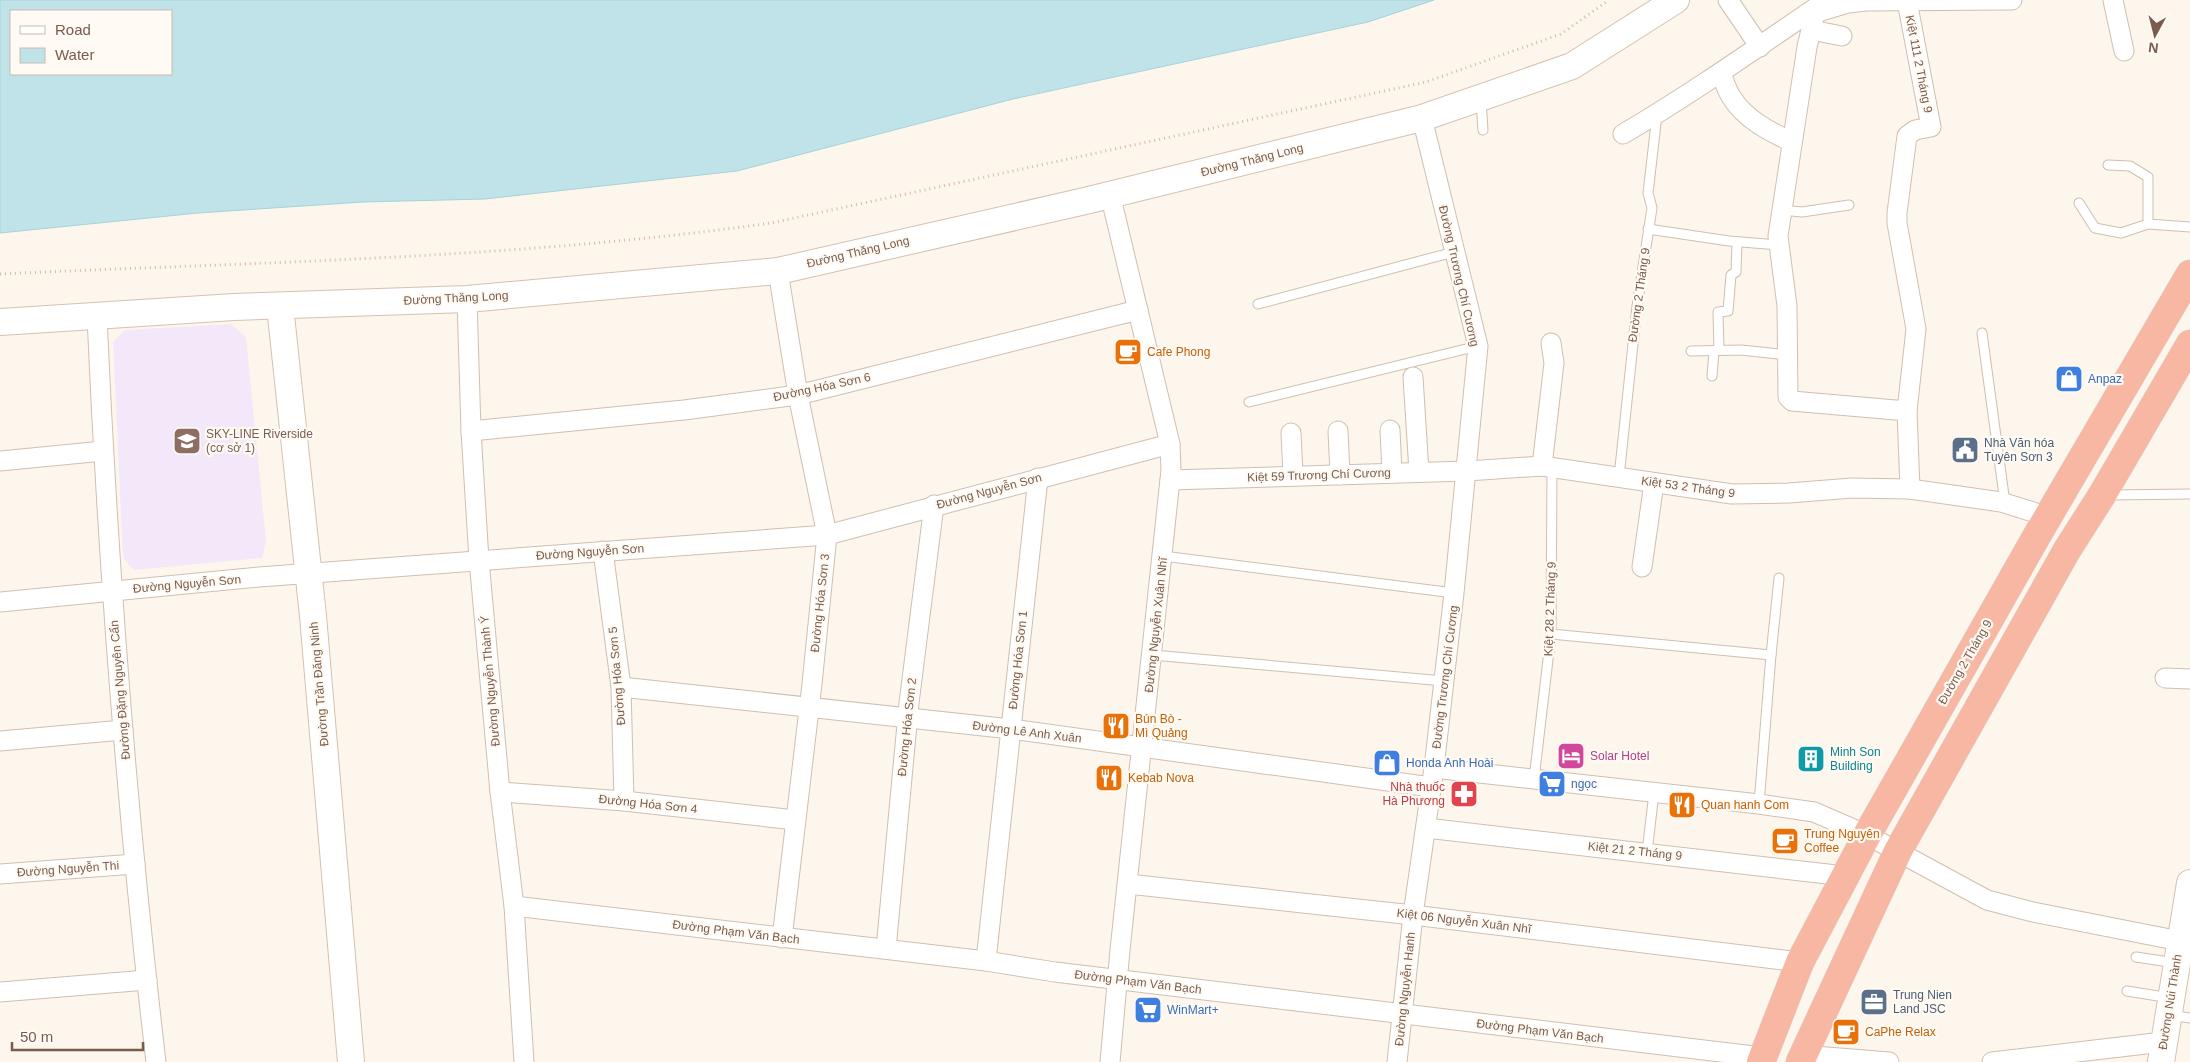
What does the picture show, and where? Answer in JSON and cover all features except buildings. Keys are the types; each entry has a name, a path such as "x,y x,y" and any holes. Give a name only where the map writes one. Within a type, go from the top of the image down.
{"highway":[{"name":"Đường 2 Tháng 9","path":"1761,1059 1800,962 1867,835 2190,274"},
{"path":"1801,1058 1898,852 2067,550 2102,495 2190,344"}],"street":[{"name":"Đường Thăng Long","path":"0,322 234,307 466,299 778,271 1110,194 1422,118 1572,66 1676,0"},
{"path":"1728,0 1760,47"},
{"name":"Kiệt 111 2 Tháng 9","path":"1623,134 1814,15 1848,2 2012,0"},
{"path":"2113,0 2124,51"},
{"name":"Kiệt 111 2 Tháng 9","path":"1907,1 1931,127 1915,130 1907,136 1897,213 1897,223 1916,329 1907,411"},
{"path":"1842,36 1814,15 1781,210 1778,245 1786,290 1788,397 1792,400 1907,411 1910,489"},
{"path":"1720,73 1731,97 1740,108 1756,122 1792,142"},
{"name":"Đường Trương Chí Cương","path":"1422,118 1478,346 1467,470 1433,777"},
{"name":"Đường Nguyễn Xuân Nhĩ","path":"1110,194 1170,444 1170,480 1163,556 1117,979 1110,1062"},
{"name":"Đường Hóa Sơn 3","path":"778,271 798,395 827,535 782,938"},
{"name":"Đường Nguyễn Thành Ý","path":"466,299 471,431 479,560 500,792 514,906 524,1062"},
{"name":"Đường Trần Đăng Ninh","path":"280,306 309,574 351,1062"},
{"name":"Đường Hóa Sơn 6","path":"471,431 684,410 798,395 1138,310"},
{"name":"Đường Đặng Nguyên Cẩn","path":"96,317 112,591 123,730 146,980 156,1062"},
{"path":"1547,467 1554,363 1552,343"},
{"path":"1413,377 1419,472"},
{"path":"1390,430 1392,473"},
{"path":"1338,431 1340,475"},
{"path":"1291,433 1293,476"},
{"name":"Đường Nguyễn Sơn","path":"0,602 479,560 827,535 934,505 1170,444"},
{"path":"0,461 103,451"},
{"name":"Kiệt 53 2 Tháng 9","path":"1467,470 1547,467 1732,494 1789,493 1852,488 1910,489 2005,504 2049,517"},
{"name":"Kiệt 59 Trương Chí Cương","path":"1170,480 1467,470"},
{"name":"Đường Hóa Sơn 1","path":"986,961 1038,478"},
{"path":"1642,567 1654,483"},
{"name":"Đường Hóa Sơn 2","path":"886,949 908,718 934,505"},
{"name":"Đường Hóa Sơn 5","path":"603,551 621,686 624,801"},
{"path":"2165,678 2190,679"},
{"name":"Đường Lê Anh Xuân","path":"621,686 1011,729 1143,747 1433,777"},
{"path":"0,740 123,730"},
{"path":"1433,777 1534,779 1759,804 1814,812 1867,835 1987,900 2033,912 2182,942"},
{"name":"Đường Nguyễn Hanh","path":"1396,1062 1413,915 1433,777"},
{"name":"Đường Hóa Sơn 4","path":"500,792 624,801 795,820"},
{"name":"Kiệt 21 2 Tháng 9","path":"1426,828 1845,876"},
{"name":"Đường Nguyễn Thi","path":"0,874 135,864"},
{"name":"Đường Núi Thành","path":"2162,1052 2176,1010 2190,883"},
{"name":"Kiệt 06 Nguyễn Xuân Nhĩ","path":"1128,884 1413,915 1800,962"},
{"name":"Đường Phạm Văn Bạch","path":"514,906 986,961 1761,1059"},
{"path":"0,992 146,980"},
{"path":"1992,1062 2162,1052"},
{"path":"1801,1058 1889,1062"}],"lane":[{"path":"1482,98 1483,130"},
{"name":"Đường 2 Tháng 9","path":"1619,477 1637,306 1652,208 1648,193 1657,114"},
{"path":"2108,165 2130,166 2148,177 2148,224"},
{"path":"2079,203 2095,228 2121,233 2148,224 2190,226"},
{"path":"1781,210 1802,212 1849,205"},
{"path":"1648,229 1737,242 1778,245"},
{"path":"1712,376 1716,350 1718,312 1728,311 1731,275 1736,272 1737,242"},
{"path":"1258,304 1454,252"},
{"path":"1982,332 2005,504"},
{"path":"1250,402 1478,346"},
{"path":"1691,351 1716,350 1788,355"},
{"name":"Kiệt 28 2 Tháng 9","path":"1534,779 1551,634 1547,467"},
{"path":"2102,495 2190,494"},
{"path":"1163,556 1454,593"},
{"path":"1759,804 1779,578"},
{"path":"1551,634 1771,655"},
{"path":"1153,655 1444,681"},
{"path":"1647,852 1654,793"},
{"path":"2136,957 2182,942"},
{"path":"2127,991 2176,1010"}],"path":[{"path":"0,274 338,261 687,235 771,223 1426,82 1561,34 1609,0"}],"shaded area":[{"name":"SKY-LINE Riverside (cơ sở 1)","path":"231,324 246,337 266,541 262,558 134,570 123,558 113,342 125,330"}],"water":[{"path":"0,0 1434,0 1368,22 1013,99 737,171 485,199 363,202 198,213 0,233"}],"place":[{"name":"Cafe Phong","path":"1128,352"},
{"name":"Anpaz","path":"2069,379"},
{"name":"SKY-LINE Riverside (cơ sở 1)","path":"187,441"},
{"name":"Nhà Văn hóa Tuyên Sơn 3","path":"1965,450"},
{"name":"Bún Bò - Mì Quảng","path":"1116,726"},
{"name":"Solar Hotel","path":"1571,756"},
{"name":"Minh Son Building","path":"1811,759"},
{"name":"Honda Anh Hoài","path":"1387,763"},
{"name":"Kebab Nova","path":"1109,778"},
{"name":"ngọc","path":"1552,784"},
{"name":"Nhà thuốc Hà Phương","path":"1464,794"},
{"name":"Quan hanh Com","path":"1682,805"},
{"name":"Trung Nguyên Coffee","path":"1785,841"},
{"name":"Trung Nien Land JSC","path":"1874,1002"},
{"name":"WinMart+","path":"1148,1010"},
{"name":"CaPhe Relax","path":"1846,1032"}]}
